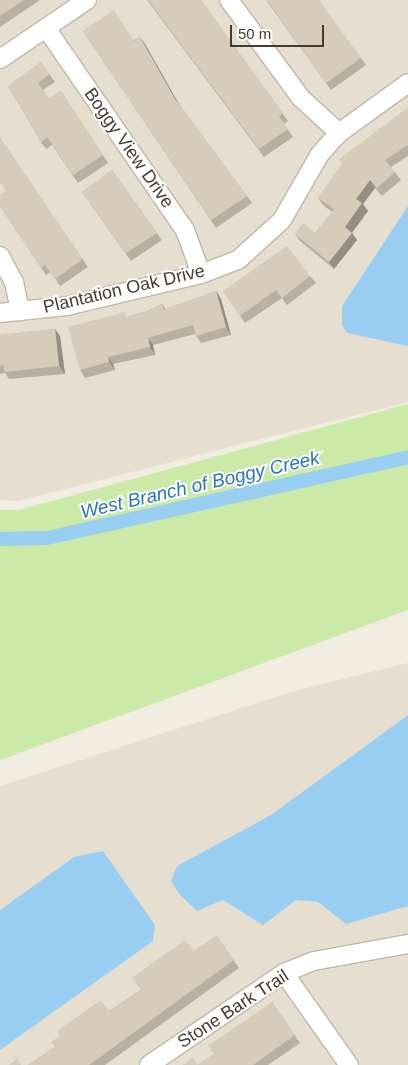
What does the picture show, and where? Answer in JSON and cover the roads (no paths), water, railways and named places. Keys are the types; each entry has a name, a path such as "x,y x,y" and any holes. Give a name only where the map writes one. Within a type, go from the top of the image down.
{"street":[{"path":"0,59 87,0"},
{"path":"230,0 301,98 338,133"},
{"name":"Boggy View Drive","path":"46,28 185,230 201,274"},
{"name":"Plantation Oak Drive","path":"0,313 67,306 201,274 238,260 267,236 338,133 408,83"},
{"path":"0,256 14,282 20,311"},
{"name":"Stone Bark Trail","path":"149,1065 284,973 314,961 408,944"},
{"path":"284,973 349,1065"}],"water":[{"path":"408,206 408,346 347,333 342,325 342,306"},
{"path":"408,715 408,906 346,924 318,902 296,900 263,925 223,900 197,911 179,894 171,881 177,866 271,815"},
{"path":"103,851 155,925 153,941 0,1050 0,910 74,857"}],"waterway":[{"name":"West Branch of Boggy Creek","path":"0,539 47,538 408,457"}]}
